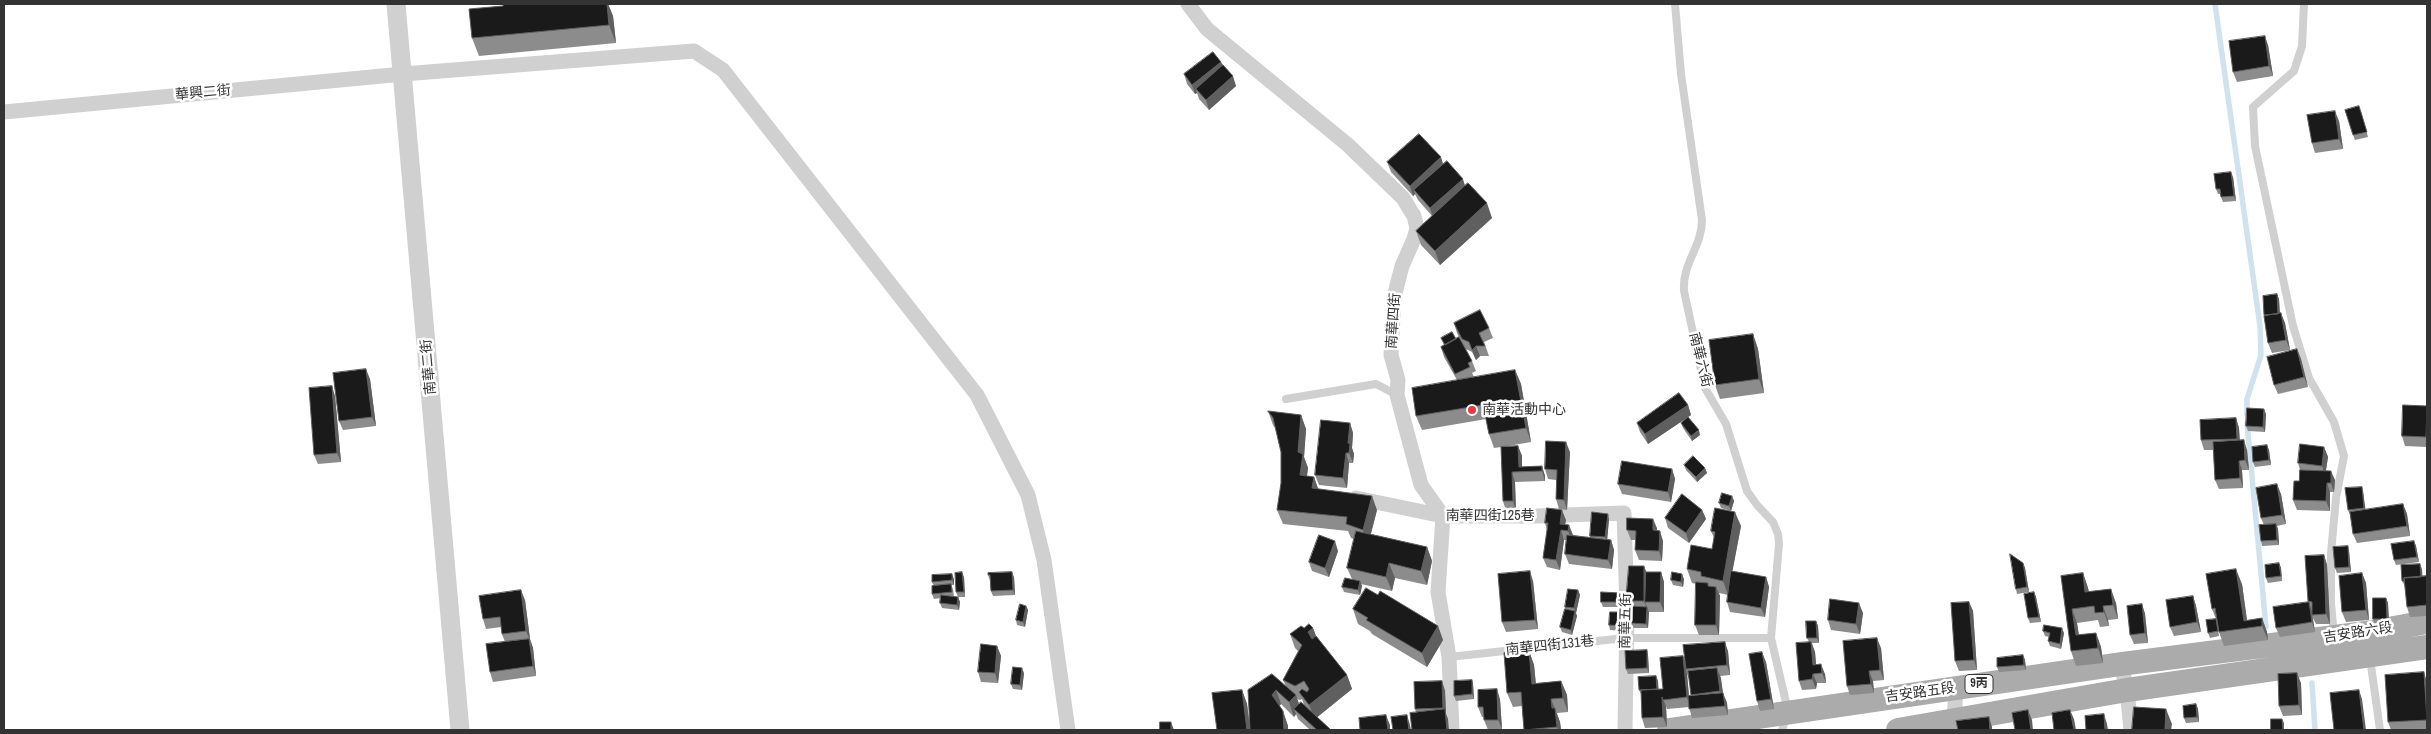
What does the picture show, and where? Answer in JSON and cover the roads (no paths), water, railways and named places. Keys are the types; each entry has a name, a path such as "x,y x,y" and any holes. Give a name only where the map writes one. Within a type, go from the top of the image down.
{"main road":[{"name":"吉安路六段","path":"2127,690 2300,665 2368,645 2427,622"},
{"name":"吉安路六段","path":"2290,643 2334,638 2368,645 2427,647"},
{"name":"吉安路五段","path":"1669,730 1785,721 1956,688 2121,664 2290,643"},
{"name":"9丙","path":"1898,730 1955,726 2127,690"}],"street":[{"name":"南華二街","path":"396,4 460,730"},
{"name":"南華四街","path":"1188,4 1207,29 1348,144 1403,198 1414,216 1416,228 1414,239 1402,266 1394,297 1391,355 1398,380 1397,395 1421,485 1443,516"},
{"name":"華興二街","path":"4,112 403,74 694,50 724,70 977,395 1028,495 1044,560 1068,730"},
{"name":"南華四街125巷","path":"1338,494 1443,516 1536,516 1624,513"},
{"name":"南華五街","path":"1624,513 1627,611 1625,638 1625,730"},
{"path":"1443,516 1438,592 1448,658 1452,730"},
{"path":"2121,664 2127,690 2131,730"},
{"path":"1955,726 1956,688"}],"lane":[{"name":"南華六街","path":"1675,4 1681,74 1702,220 1702,234 1686,266 1683,279 1684,291 1705,388 1726,424 1747,491 1757,506 1773,522 1778,534 1779,544 1771,638 1785,721"},
{"path":"2304,4 2302,46 2294,71 2253,107 2255,146 2293,326 2309,378 2334,422 2344,456 2336,498 2330,553 2334,638"},
{"path":"1286,399 1376,384 1397,395"},
{"name":"南華四街131巷","path":"1448,658 1625,638 1771,638"},
{"path":"2368,645 2380,730"}],"waterway":[{"path":"2215,4 2260,326 2261,355 2247,399 2247,414"},
{"path":"2247,423 2266,627"},
{"path":"2312,683 2315,730"}],"place":[{"name":"南華活動中心","path":"1472,410"}]}
